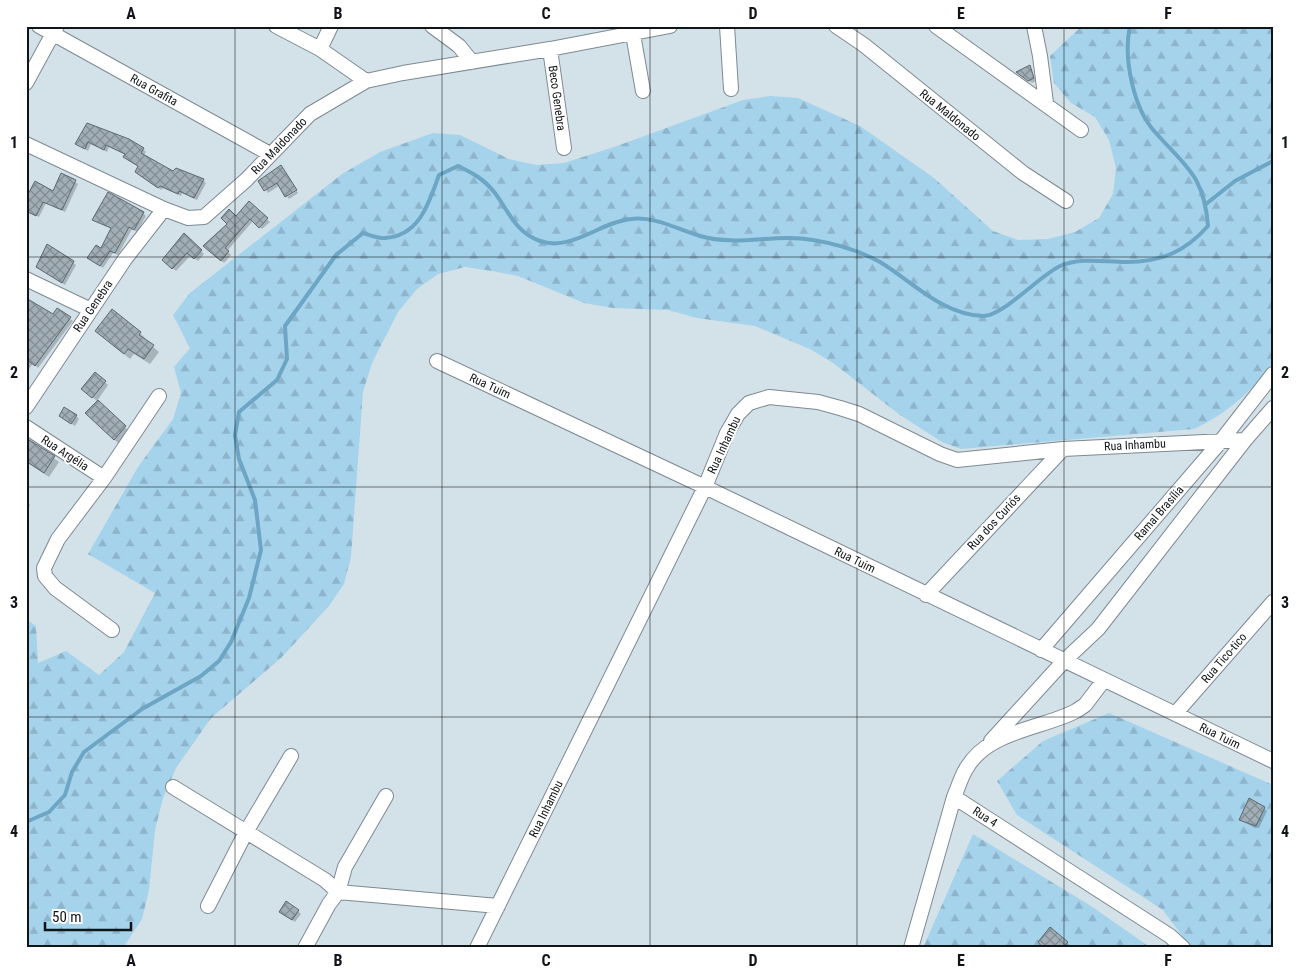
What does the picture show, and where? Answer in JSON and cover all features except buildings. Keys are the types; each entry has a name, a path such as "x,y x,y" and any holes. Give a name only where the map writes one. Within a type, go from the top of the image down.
{"street":[{"name":"Rua Grafita","path":"39,26 55,30 270,154"},
{"path":"276,26 320,49 366,81"},
{"path":"320,49 331,26"},
{"path":"432,26 459,46 472,62"},
{"name":"Rua Maldonado","path":"26,144 164,209 188,218 204,217 310,114 366,81 670,26"},
{"path":"727,26 731,89"},
{"name":"Rua Maldonado","path":"836,26 864,45 1023,173 1066,202"},
{"path":"936,26 1046,103 1081,130"},
{"path":"1034,26 1046,103"},
{"path":"26,83 55,30"},
{"path":"633,34 643,91"},
{"name":"Beco Genebra","path":"550,49 564,148"},
{"name":"Rua Genebra","path":"26,407 125,259 164,209"},
{"path":"26,279 91,310"},
{"name":"Rua Tuim","path":"437,361 706,486 926,595 1273,761"},
{"name":"Ramal Brasília","path":"1041,650 1221,441 1273,374"},
{"path":"112,630 55,588 44,576 44,568 58,539 104,478 159,396"},
{"name":"Rua Inhambu","path":"478,948 706,486 727,434 738,414 749,402 769,397 818,402 853,412 949,458 964,460 1063,449 1245,440"},
{"name":"Ramal Brasília","path":"988,745 1064,661 1098,628 1245,440 1273,408"},
{"name":"Rua Argélia","path":"26,427 104,478"},
{"name":"Rua dos Curiós","path":"926,595 1063,449"},
{"name":"Rua Tico-tico","path":"1175,714 1273,602"},
{"path":"911,948 954,797 966,768 988,745 1076,712 1085,705 1104,680"},
{"path":"208,906 246,832 291,756"},
{"path":"173,787 325,880 336,895 498,906"},
{"path":"305,948 336,895 345,867 386,796"},
{"name":"Rua 4","path":"954,797 1170,936 1183,948"}],"green space":[{"path":"1082,26 1273,26 1273,364 1228,409 1194,429 961,449 942,442 900,415 833,363 810,349 755,326 697,318 668,310 613,308 584,303 518,276 492,271 465,267 438,274 417,289 398,312 372,363 363,392 351,557 344,584 329,606 281,658 211,718 176,768 163,798 155,830 149,890 142,919 123,948 26,948 26,619 36,626 38,663 66,651 99,675 124,652 155,593 88,554 138,467 173,419 181,393 174,367 190,348 173,315 190,293 342,174 380,152 433,133 460,135 509,159 536,165 564,163 617,146 743,100 770,96 798,98 860,126 934,178 993,231 1018,240 1048,239 1075,232 1099,218 1113,194 1116,168 1109,140 1095,117 1071,103 1054,83 1050,56"},
{"path":"1109,713 1273,785 1273,948 1191,948 1163,910 1017,815 997,781 1043,741"},
{"path":"973,834 1091,906 1151,948 923,948"}],"waterway":[{"path":"26,822 49,812 65,795 72,772 84,752 142,709 201,676 219,661 231,642 249,598 261,550 255,500 239,459 235,435 239,412 277,380 287,359 285,326 336,255 363,233 382,238 397,236 407,231 415,224 427,206 439,175 458,166 469,171 487,184 525,233 540,241 563,243 619,221 631,219 658,221 714,239 799,238 813,240 848,248 864,254 880,262 929,296 955,310 968,314 991,315 1060,266 1084,261 1139,262 1150,260 1172,254 1181,249 1208,226 1206,209 1198,183 1192,173 1147,122 1141,110 1129,67 1128,38 1130,26"},
{"path":"1206,204 1235,181 1273,161"}]}
